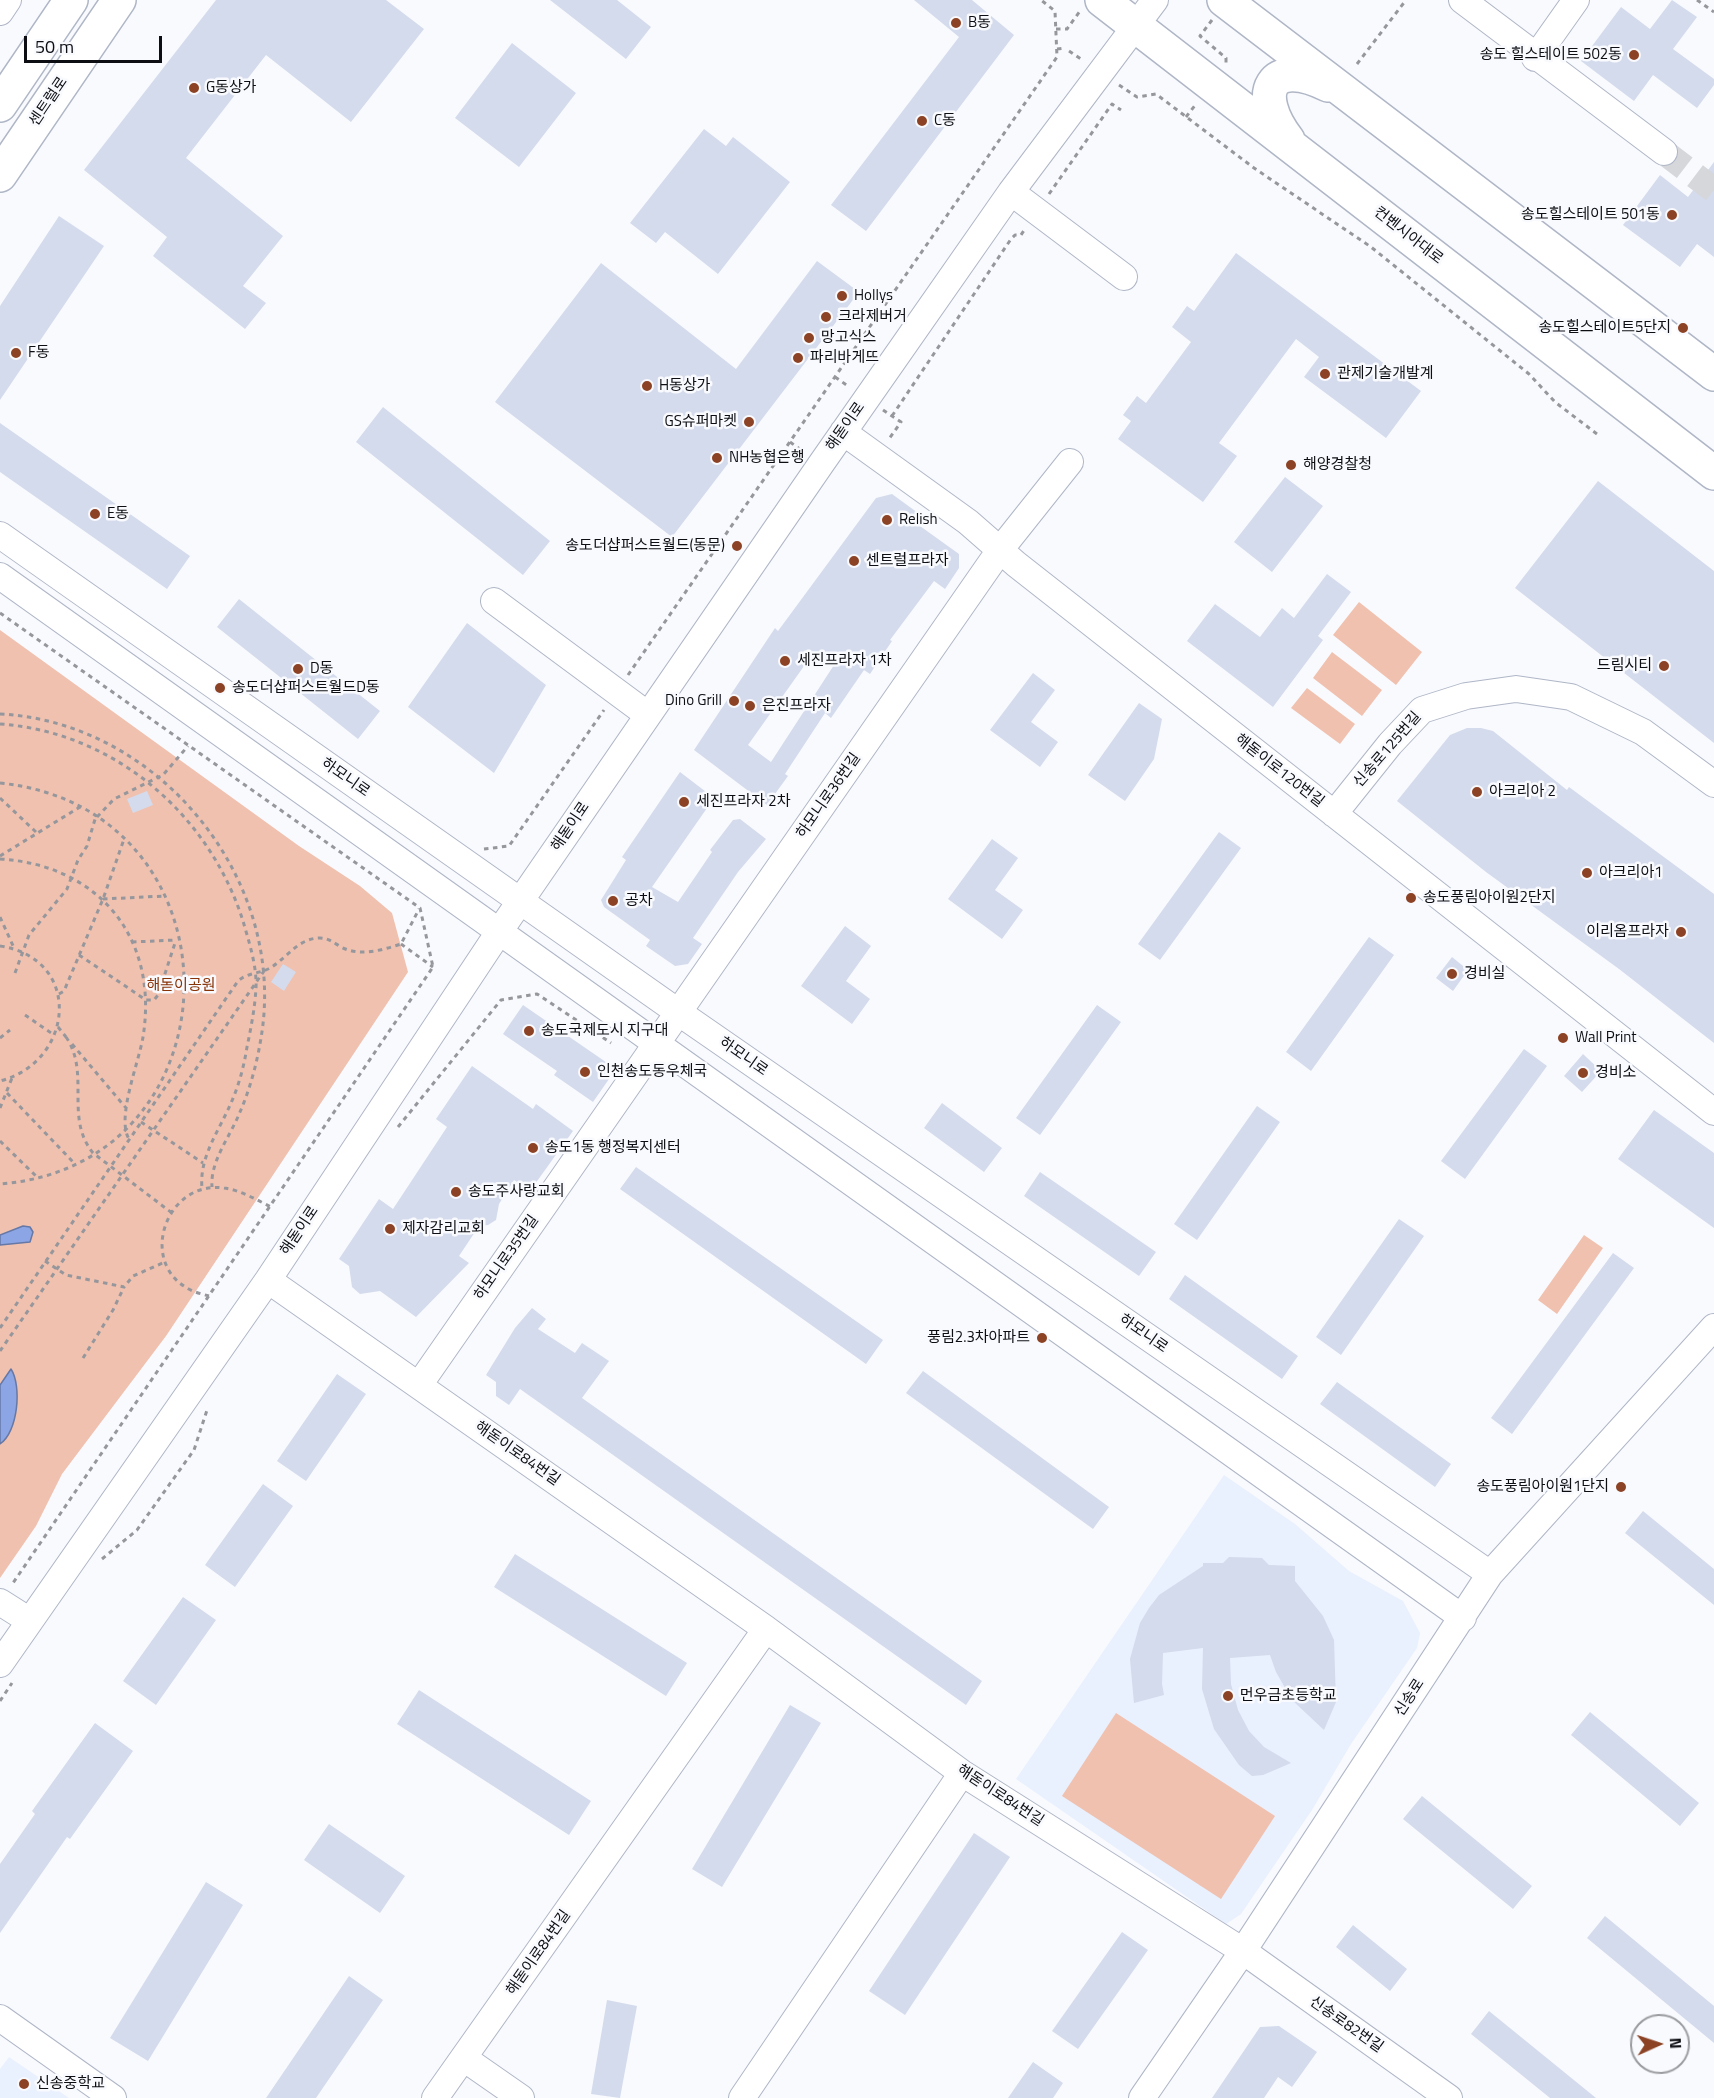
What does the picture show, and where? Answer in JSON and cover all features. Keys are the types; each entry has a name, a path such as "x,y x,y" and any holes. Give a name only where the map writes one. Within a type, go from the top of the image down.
{"main road":[{"path":"0,105 71,0"},
{"name":"센트럴로","path":"0,175 119,0"},
{"name":"컨벤시아대로","path":"1091,5 1134,26 1714,473"},
{"path":"1216,13 1349,95 1714,374"},
{"path":"1299,153 1278,125 1268,101 1268,92 1275,80 1289,75 1308,77 1349,95"}],"street":[{"path":"0,12 8,0"},
{"name":"해돋이로","path":"0,1664 268,1280 520,901 843,432 1011,192 1155,0"},
{"path":"1462,0 1535,58 1664,152"},
{"path":"1535,58 1576,0"},
{"path":"1011,192 1124,277"},
{"name":"해돋이로120번길","path":"843,432 931,495 1714,1112"},
{"name":"하모니로36번길","path":"657,1042 1000,550 1070,462"},
{"name":"하모니로","path":"0,535 678,1012 1490,1574"},
{"path":"0,576 1463,1618"},
{"path":"494,601 648,715"},
{"name":"신송로125번길","path":"1334,814 1390,744 1422,710 1466,696 1516,689 1571,697 1643,732 1714,784"},
{"name":"하모니로35번길","path":"419,1385 657,1042"},
{"name":"해돋이로84번길","path":"268,1280 766,1629 962,1773 1243,1951"},
{"name":"신송로","path":"1142,2098 1243,1951 1490,1574 1714,1327"},
{"path":"0,1602 30,1621"},
{"name":"해돋이로84번길","path":"435,2098 465,2059 766,1629"},
{"path":"742,2098 962,1773"},
{"name":"신송로82번길","path":"1243,1951 1449,2098"},
{"path":"0,2018 113,2098"},
{"path":"465,2059 521,2098"}],"path":[{"path":"625,679 1057,57 1055,11 1041,0"},
{"path":"1357,64 1406,0"},
{"path":"1697,0 1714,12"},
{"path":"1056,29 1067,28 1091,5"},
{"path":"1216,13 1200,36 1227,59 1222,70"},
{"path":"1057,49 1065,48"},
{"path":"1137,97 1156,94 1254,168 1371,248 1529,374 1555,402 1597,434"},
{"path":"1051,192 1112,104 1121,110"},
{"path":"1186,117 1192,110"},
{"path":"891,416 1011,239 1015,235 1021,235"},
{"path":"835,377 839,380"},
{"path":"790,442 794,445"},
{"path":"0,613 420,908 433,967 272,1207 0,1602"},
{"path":"509,846 603,711"},
{"path":"0,714 45,721 80,731 117,749 159,778 187,803 226,854 250,907 264,970 263,1024 255,1066 240,1111 214,1164 212,1187"},
{"path":"0,724 42,730 75,741 112,757 151,783 195,830 209,848 227,879 248,936 256,980 240,1079 203,1163 202,1188"},
{"path":"15,972 32,929 63,895 78,860 87,846 97,816 114,799 159,778 188,746"},
{"path":"0,783 48,792 80,807 97,816 139,854 165,896 181,940 186,988 183,1018 176,1046 165,1074 150,1099 124,1128 93,1153 74,1163 37,1177 0,1184"},
{"path":"0,798 38,833"},
{"path":"0,858 80,807"},
{"path":"59,994 64,991 103,899 124,839"},
{"path":"0,858 48,868 82,882 103,899 132,942 145,977 146,1000 143,1037 126,1109 124,1128 129,1139"},
{"path":"103,899 165,896"},
{"path":"0,1351 264,970 298,945 315,938 327,939 341,947 362,952 377,951 401,944 420,908"},
{"path":"0,917 15,950"},
{"path":"79,956 146,1000 157,998 176,940"},
{"path":"132,942 181,940"},
{"path":"401,944 433,967"},
{"path":"0,946 23,952 48,972 59,994 61,1006 58,1027 33,1064 12,1078 0,1081"},
{"path":"0,1328 238,981 264,970"},
{"path":"25,1015 54,1035"},
{"path":"58,1027 126,1109"},
{"path":"0,1038 10,1030"},
{"path":"66,1037 75,1052 79,1069 76,1108 79,1126 86,1144 110,1167 172,1213"},
{"path":"0,1108 12,1078"},
{"path":"7,1093 74,1163"},
{"path":"141,1122 203,1163"},
{"path":"0,1141 37,1177"},
{"path":"209,1296 188,1289 171,1272 165,1262 163,1235 177,1203 191,1191 212,1187 234,1190 272,1207"},
{"path":"45,1261 56,1269 90,1282 124,1287"},
{"path":"83,1358 113,1310 124,1287 133,1276 165,1262"}],"shaded area":[{"name":"먼우금초등학교","path":"1224,1475 1295,1524 1349,1571 1403,1601 1420,1633 1417,1648 1351,1744 1312,1810 1241,1914 1226,1924 1016,1779"},
{"name":"신송중학교","path":"9,2057 69,2098 0,2098 0,2069"}],"green space":[{"path":"1359,602 1422,652 1396,685 1333,635"},
{"name":"해돋이공원","path":"0,630 299,846 360,886 392,913 408,972 166,1336 62,1474 36,1526 0,1578"},
{"path":"1332,652 1382,690 1362,716 1313,678"},
{"path":"1307,688 1355,724 1340,744 1291,708"},
{"path":"1584,1235 1603,1248 1557,1314 1538,1300"},
{"path":"1116,1713 1275,1816 1221,1899 1062,1796"}],"water":[{"path":"23,1226 30,1227 33,1232 30,1242 0,1245 0,1235"},
{"path":"11,1369 16,1386 16,1408 11,1430 0,1444 0,1385"}],"building":[{"name":"G동상가","path":"216,0 386,0 424,29 351,122 266,55 186,158 283,236 243,286 266,303 245,329 153,256 167,237 84,170"},
{"path":"550,0 617,0 651,27 626,59"},
{"name":"C동","path":"914,0 972,0 1014,35 866,231 831,205 959,37"},
{"name":"송도 힐스테이트 502동","path":"1672,0 1697,17 1673,49 1714,79 1714,85 1697,108 1653,75 1634,101 1581,61 1621,7 1650,29"},
{"path":"512,43 576,93 519,167 455,118"},
{"path":"704,129 726,146 733,137 790,182 718,274 665,232 656,243 630,223"},
{"name":"송도힐스테이트 501동","path":"1714,162 1714,257 1697,244 1680,267 1623,225 1660,175 1688,197"},
{"name":"F동","path":"59,216 104,246 0,400 0,306"},
{"path":"1236,253 1421,391 1386,438 1304,377 1319,357 1296,339 1219,443 1237,456 1203,502 1118,439 1131,421 1123,415 1137,396 1146,403 1191,342 1172,327 1187,306 1194,311"},
{"name":"H동상가","path":"817,261 859,292 672,537 495,402 601,263 736,369"},
{"path":"383,407 550,541 523,575 356,442"},
{"name":"E동","path":"0,423 190,556 167,589 0,472"},
{"path":"1285,477 1323,506 1272,572 1234,542"},
{"name":"드림시티","path":"1598,481 1714,571 1714,743 1515,588"},
{"path":"892,494 918,513 913,521 959,554 959,568 945,589 934,581 890,640 892,641 870,674 864,670 831,718 825,713 785,774 788,776 767,805 694,750 775,628 778,631 876,498","holes":["814,652 834,665 771,762 748,745"]},
{"path":"1327,574 1351,592 1318,636 1323,640 1273,707 1187,641 1215,604 1260,637 1282,608 1294,618"},
{"name":"D동","path":"239,599 380,711 358,739 217,627"},
{"path":"467,623 546,685 494,773 408,707"},
{"path":"1033,673 1055,690 1031,722 1058,742 1040,767 990,730"},
{"path":"1139,703 1162,719 1154,759 1125,801 1088,775"},
{"path":"1467,728 1493,731 1567,790 1569,787 1714,894 1714,1043 1619,969 1486,872 1397,801 1450,735"},
{"path":"680,772 714,798 652,887 678,902 712,852 710,850 733,820 740,819 766,839 738,872 693,938 702,944 688,964 675,966 646,946 650,940 604,907 601,900 626,860 622,857"},
{"path":"147,791 153,805 133,813 127,799"},
{"path":"1219,832 1241,848 1160,960 1138,944"},
{"path":"992,839 1018,858 995,890 1023,910 1002,939 948,899"},
{"path":"845,926 871,946 846,981 870,999 852,1024 801,986"},
{"path":"1369,937 1394,955 1311,1071 1286,1052"},
{"name":"경비실","path":"1452,957 1468,970 1453,991 1436,978"},
{"path":"283,964 296,972 284,991 271,982"},
{"path":"523,1005 616,1069 593,1102 554,1075 557,1071 503,1034"},
{"path":"1097,1005 1121,1022 1040,1135 1016,1118"},
{"path":"1524,1049 1547,1066 1465,1179 1441,1161"},
{"name":"경비소","path":"1583,1054 1601,1071 1582,1092 1564,1076"},
{"path":"472,1066 533,1109 536,1104 573,1131 530,1191 514,1180 499,1204 496,1220 488,1225 479,1226 459,1256 469,1263 416,1317 380,1291 360,1294 352,1287 349,1266 339,1259 379,1199 393,1209 447,1127 436,1119"},
{"path":"942,1103 1002,1148 984,1172 924,1128"},
{"path":"1257,1106 1280,1122 1197,1240 1174,1224"},
{"path":"1654,1110 1714,1153 1714,1228 1618,1159"},
{"path":"636,1167 883,1340 866,1364 620,1189"},
{"path":"1040,1172 1156,1252 1139,1276 1024,1196"},
{"path":"1399,1219 1424,1236 1341,1355 1316,1337"},
{"path":"1613,1253 1634,1268 1512,1434 1491,1418"},
{"path":"1185,1275 1298,1356 1282,1379 1169,1299"},
{"path":"532,1308 546,1319 538,1329 575,1353 582,1343 609,1361 582,1398 982,1681 966,1705 520,1389 509,1405 496,1396 496,1382 486,1375 515,1328"},
{"path":"923,1371 1109,1507 1093,1529 906,1393"},
{"path":"337,1374 366,1394 306,1481 277,1461"},
{"path":"1337,1382 1451,1464 1435,1487 1320,1404"},
{"path":"263,1484 293,1506 235,1587 205,1565"},
{"path":"1643,1511 1714,1569 1714,1605 1625,1533"},
{"path":"515,1554 687,1663 666,1696 494,1587"},
{"path":"1229,1557 1262,1558 1269,1565 1295,1566 1295,1581 1323,1616 1334,1640 1336,1702 1324,1730 1292,1700 1276,1672 1270,1655 1230,1658 1231,1684 1238,1710 1249,1731 1264,1747 1291,1763 1263,1775 1252,1776 1239,1765 1214,1729 1202,1689 1203,1648 1163,1653 1164,1695 1134,1703 1130,1659 1140,1623 1149,1608 1159,1595 1203,1566 1203,1563 1223,1563"},
{"path":"183,1597 216,1620 156,1705 123,1681"},
{"path":"419,1690 591,1801 569,1835 397,1724"},
{"path":"790,1705 821,1723 722,1887 692,1869"},
{"path":"1590,1712 1699,1803 1680,1826 1571,1735"},
{"path":"95,1723 133,1751 70,1839 67,1837 0,1933 0,1864 35,1814 32,1811"},
{"path":"1422,1796 1532,1886 1513,1909 1403,1819"},
{"path":"329,1824 405,1876 380,1913 304,1860"},
{"path":"974,1833 1010,1857 905,2015 869,1991"},
{"path":"206,1882 243,1905 148,2061 110,2038"},
{"path":"1605,1916 1714,2006 1714,2043 1690,2023 1690,2014 1679,2014 1587,1938"},
{"path":"1353,1925 1407,1969 1390,1991 1336,1947"},
{"path":"1122,1932 1148,1950 1078,2049 1052,2031"},
{"path":"349,1976 383,2000 316,2098 266,2098"},
{"path":"607,2000 637,2006 620,2098 591,2094"},
{"path":"1489,2011 1596,2098 1550,2098 1471,2034"},
{"path":"1279,2026 1317,2052 1292,2087 1278,2077 1264,2098 1212,2098 1260,2027"},
{"path":"1033,2062 1063,2083 1053,2098 1008,2098"}],"tunnel":[{"path":"1664,152 1714,190"}],"place":[{"name":"B동","path":"956,23"},
{"name":"송도 힐스테이트 502동","path":"1634,55"},
{"name":"G동상가","path":"194,88"},
{"name":"C동","path":"922,121"},
{"name":"송도힐스테이트 501동","path":"1672,215"},
{"name":"Hollys","path":"842,296"},
{"name":"크라제버거","path":"826,317"},
{"name":"송도힐스테이트5단지","path":"1683,328"},
{"name":"망고식스","path":"809,338"},
{"name":"F동","path":"16,353"},
{"name":"파리바게뜨","path":"798,358"},
{"name":"관제기술개발계","path":"1325,374"},
{"name":"H동상가","path":"647,386"},
{"name":"GS슈퍼마켓","path":"749,422"},
{"name":"NH농협은행","path":"717,458"},
{"name":"해양경찰청","path":"1291,465"},
{"name":"E동","path":"95,514"},
{"name":"Relish","path":"887,520"},
{"name":"송도더샵퍼스트월드(동문)","path":"737,546"},
{"name":"센트럴프라자","path":"854,561"},
{"name":"세진프라자 1차","path":"785,661"},
{"name":"드림시티","path":"1664,666"},
{"name":"D동","path":"298,669"},
{"name":"송도더샵퍼스트월드D동","path":"220,688"},
{"name":"Dino Grill","path":"734,701"},
{"name":"은진프라자","path":"750,706"},
{"name":"아크리아 2","path":"1477,792"},
{"name":"세진프라자 2차","path":"684,802"},
{"name":"아크리아1","path":"1587,873"},
{"name":"송도풍림아이원2단지","path":"1411,898"},
{"name":"공차","path":"613,901"},
{"name":"이리옴프라자","path":"1681,932"},
{"name":"경비실","path":"1452,974"},
{"name":"송도국제도시 지구대","path":"529,1031"},
{"name":"Wall Print","path":"1563,1038"},
{"name":"인천송도동우체국","path":"585,1072"},
{"name":"경비소","path":"1583,1073"},
{"name":"송도1동 행정복지센터","path":"533,1148"},
{"name":"송도주사랑교회","path":"456,1192"},
{"name":"제자감리교회","path":"390,1229"},
{"name":"풍림2.3차아파트","path":"1042,1338"},
{"name":"송도풍림아이원1단지","path":"1621,1487"},
{"name":"먼우금초등학교","path":"1228,1696"},
{"name":"신송중학교","path":"24,2084"}]}
